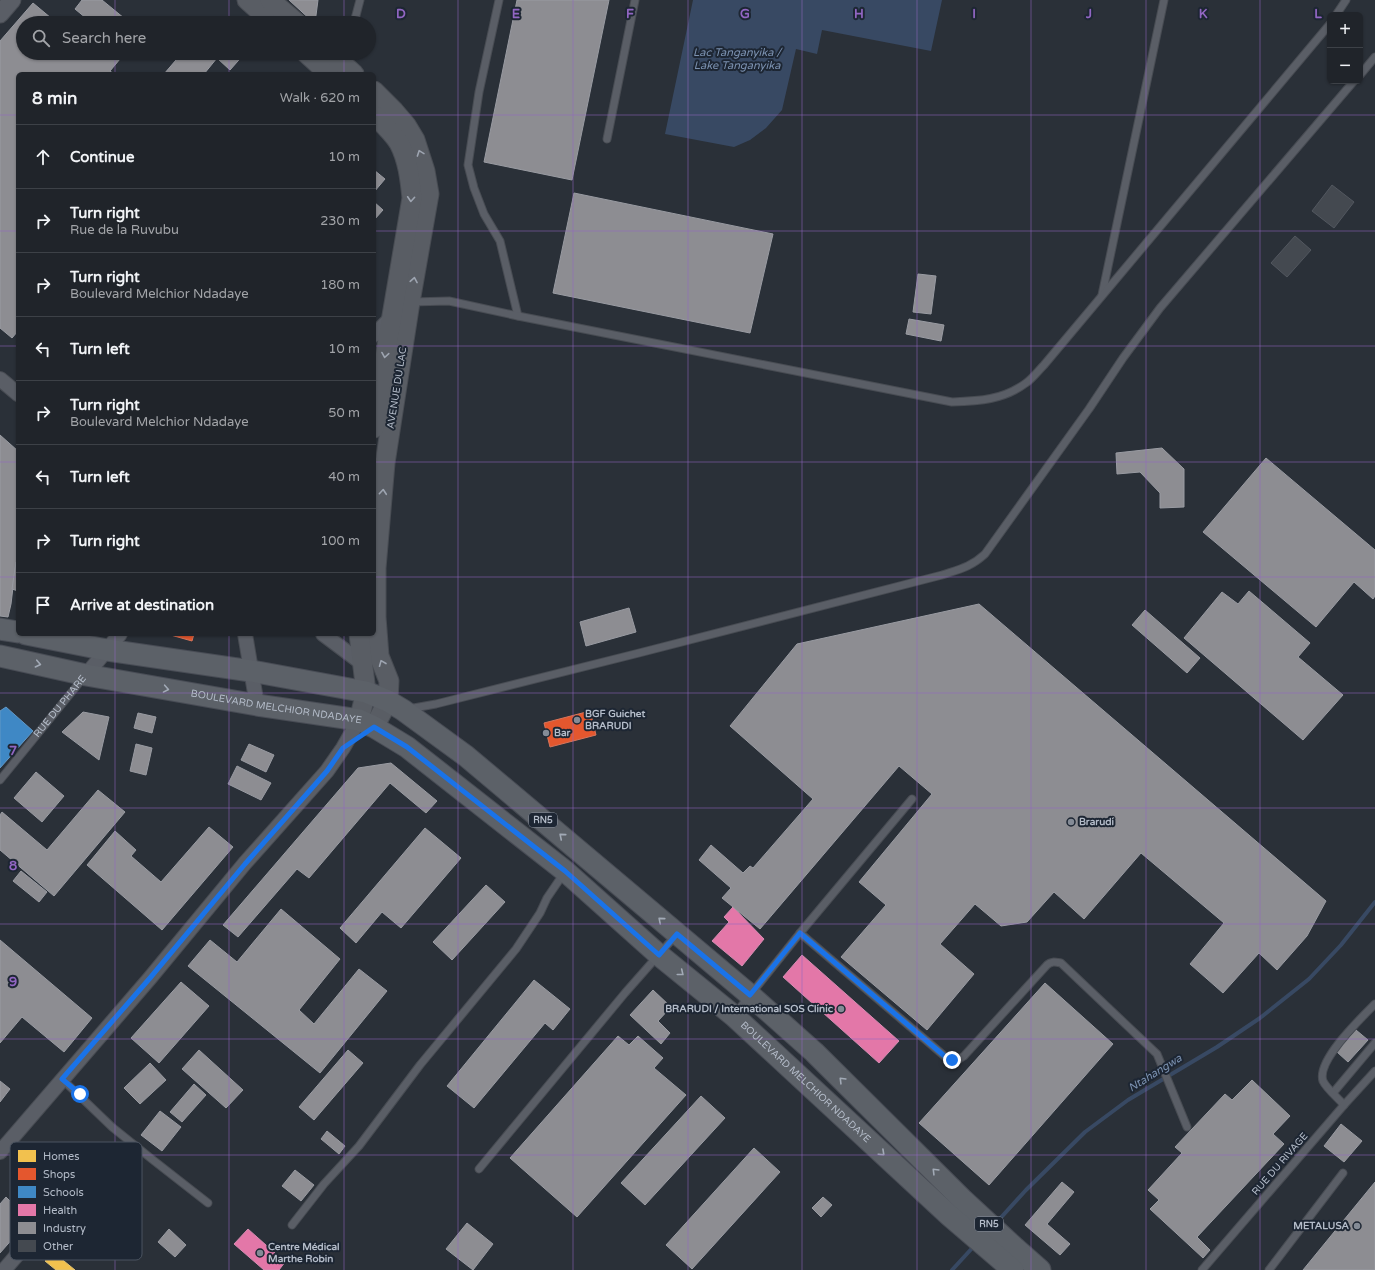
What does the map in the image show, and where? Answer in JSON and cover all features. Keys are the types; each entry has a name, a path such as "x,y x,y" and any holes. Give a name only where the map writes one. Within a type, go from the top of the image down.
{"main road":[{"path":"247,0 265,16"},
{"path":"270,0 289,16"},
{"path":"314,60 327,72"},
{"path":"338,60 352,72"},
{"name":"AVENUE DU LAC","path":"376,93 406,125 415,140 425,171 429,194 410,302 386,463 376,568 376,617 379,656 389,681 396,705"},
{"name":"AVENUE DU LAC","path":"376,117 399,143 410,176 412,198 376,416"},
{"path":"0,629 16,632"},
{"name":"RN5","path":"36,636 107,650 251,671 366,692 396,705 466,756 750,995 814,1052 962,1199 1010,1259 1040,1270"},
{"path":"359,636 364,664 367,723 396,705"},
{"name":"BOULEVARD MELCHIOR NDADAYE","path":"0,656 86,675 367,723 407,747 565,871 659,955 734,1016 950,1216 1010,1259"}],"street":[{"path":"0,14 12,0"},
{"path":"376,333 410,302"},
{"path":"1,382 16,393"},
{"name":"RUE DU PHARE","path":"86,675 118,636"},
{"path":"245,636 257,705"},
{"path":"326,636 364,664"},
{"path":"0,1152 150,978 245,864 327,771 343,748 367,723"},
{"path":"4,1270 13,1260"}],"lane":[{"path":"356,16 360,0"},
{"path":"499,0 479,92 468,165 474,188 484,214 500,241 518,316"},
{"path":"607,139 635,0"},
{"path":"1102,297 1164,0"},
{"path":"1338,12 1346,0"},
{"path":"410,302 449,301 952,402 980,401 1002,396 1026,383 1044,365 1327,28"},
{"path":"1363,71 1375,57"},
{"path":"396,705 436,704 942,575 976,562 984,554 1160,308 1351,84"},
{"name":"RUE DU PHARE","path":"0,780 86,675"},
{"path":"734,1016 800,933 912,799"},
{"path":"292,1225 324,1184 359,1146 420,1065 516,949 565,871"},
{"path":"800,933 948,1059 956,1061 964,1056 1050,962 1061,963 1157,1054 1187,1127"},
{"path":"479,1169 625,993 677,934"},
{"path":"1344,1105 1324,1082 1322,1071 1337,1044 1375,1004"},
{"path":"1333,1093 1375,1043"},
{"name":"RUE DU RIVAGE","path":"1202,1270 1375,1071"},
{"path":"62,1079 112,1127 131,1142"},
{"path":"142,1151 208,1203"},
{"path":"1269,1270 1343,1173"}],"water":[{"name":"Lac Tanganyika / Lake Tanganyika","path":"693,0 942,0 931,51 822,30 817,54 796,49 782,110 766,128 750,140 734,147 665,134"}],"building: Homes":[{"path":"63,1260 75,1270 56,1270 45,1261"}],"building: Shops":[{"path":"174,636 193,636 192,641"},
{"path":"590,711 596,735 550,747 544,723"}],"building: Schools":[{"path":"6,707 33,731 0,768 0,711"}],"building: Health":[{"path":"733,907 764,939 742,966 712,941 729,922 724,917"},
{"name":"BRARUDI / International SOS Clinic","path":"802,955 899,1041 879,1063 783,977"},
{"name":"Centre Médical Marthe Robin","path":"248,1229 285,1262 279,1270 264,1270 234,1244"}],"building: Industry":[{"path":"82,0 102,0 121,16 84,16 75,9"},
{"path":"289,0 318,0 316,16 306,16"},
{"path":"517,0 609,0 572,180 484,162"},
{"path":"33,3 49,16 22,16"},
{"path":"16,23 16,60 119,60 110,71 111,72 16,72 16,333 12,338 0,328 0,41"},
{"path":"176,60 215,60 206,72 166,72"},
{"path":"219,60 239,60 230,70"},
{"path":"376,172 385,179 376,190"},
{"path":"574,193 773,234 750,333 553,293"},
{"path":"376,204 383,210 376,218"},
{"path":"918,274 936,276 931,314 913,312"},
{"path":"909,319 944,325 941,341 906,334"},
{"path":"0,435 16,449 16,562 8,617 0,616"},
{"path":"1162,448 1184,469 1184,507 1160,508 1160,493 1140,472 1117,474 1116,453"},
{"path":"1266,458 1375,550 1375,596 1373,599 1354,582 1316,627 1203,532"},
{"path":"16,562 16,590 12,589"},
{"path":"1249,591 1310,643 1298,657 1343,695 1303,740 1184,638 1222,592 1238,604"},
{"name":"Brarudi","path":"979,604 1326,901 1307,936 1277,970 1259,953 1223,993 1190,964 1224,923 1141,853 1084,919 1054,892 1027,922 1001,926 975,904 940,944 974,974 927,1030 841,957 886,905 859,882 932,794 899,766 760,929 722,898 731,888 699,860 711,845 743,873 750,866 753,868 813,799 730,726 797,644"},
{"path":"629,608 636,632 586,646 580,622"},
{"path":"1145,610 1200,658 1187,673 1132,625"},
{"path":"83,712 109,717 99,760 62,732"},
{"path":"138,713 156,717 152,733 134,728"},
{"path":"136,744 152,748 146,775 130,771"},
{"path":"249,744 274,755 266,772 241,760"},
{"path":"391,763 437,801 426,813 390,783 309,878 297,869 238,937 223,925 358,768"},
{"path":"237,766 271,783 261,800 228,784"},
{"path":"36,772 64,796 42,822 14,798"},
{"path":"98,790 125,812 54,896 0,850 0,815 2,812 47,850"},
{"path":"209,827 233,847 162,930 87,865 115,831 136,850 131,856 161,882"},
{"path":"425,828 461,858 401,928 382,912 356,943 340,928"},
{"path":"21,871 47,892 39,902 13,881"},
{"path":"486,885 505,902 452,960 433,942"},
{"path":"281,909 340,959 299,1010 314,1024 359,969 387,991 320,1073 188,966 210,940 237,962"},
{"path":"0,940 92,1018 64,1052 22,1017 0,1043"},
{"path":"534,980 570,1009 553,1030 545,1023 474,1108 447,1086"},
{"path":"181,982 209,1006 159,1063 131,1038"},
{"path":"1045,983 1113,1044 989,1185 919,1123"},
{"path":"653,990 671,1007 658,1021 670,1033 661,1044 630,1015"},
{"path":"1356,1030 1368,1040 1348,1062 1337,1052"},
{"path":"618,1036 629,1045 638,1036 663,1058 654,1068 686,1095 577,1217 510,1158"},
{"path":"199,1050 243,1090 226,1108 182,1069"},
{"path":"348,1050 363,1063 314,1120 299,1107"},
{"path":"150,1063 166,1080 140,1104 124,1088"},
{"path":"1252,1080 1290,1116 1273,1134 1284,1144 1197,1237 1210,1250 1203,1258 1150,1209 1159,1200 1148,1190 1182,1153 1175,1147 1225,1094 1232,1100"},
{"path":"0,1081 10,1089 0,1102"},
{"path":"194,1084 206,1095 182,1122 170,1112"},
{"path":"701,1096 725,1118 645,1205 621,1183"},
{"path":"160,1111 181,1127 162,1151 141,1135"},
{"path":"1341,1124 1362,1141 1344,1162 1324,1146"},
{"path":"327,1131 345,1146 339,1154 321,1139"},
{"path":"754,1148 780,1172 692,1269 666,1245"},
{"path":"295,1170 314,1185 301,1201 282,1186"},
{"path":"1062,1182 1074,1192 1047,1224 1070,1244 1060,1255 1025,1225"},
{"name":"METALUSA","path":"1375,1182 1375,1270 1303,1270"},
{"path":"6,1197 10,1201 10,1242 0,1253 0,1204"},
{"path":"823,1197 832,1205 821,1217 812,1208"},
{"path":"467,1223 493,1244 473,1270 446,1249"},
{"path":"169,1229 186,1245 175,1257 158,1242"}],"building: Other":[{"path":"1332,185 1354,202 1334,228 1312,211"},
{"path":"1295,236 1311,250 1287,277 1271,263"}],"waterway":[{"name":"Ntahangwa","path":"996,1223 1026,1190 1085,1132 1128,1100 1217,1047 1260,1018 1309,979 1341,945 1375,902"},
{"name":"Ntahangwa","path":"952,1270 975,1245"}],"place":[{"name":"BGF Guichet BRARUDI","path":"577,720"},
{"name":"Bar","path":"546,733"},
{"name":"Brarudi","path":"1071,822"},
{"name":"BRARUDI / International SOS Clinic","path":"841,1009"},
{"name":"METALUSA","path":"1357,1226"},
{"name":"Centre Médical Marthe Robin","path":"260,1253"}],"route":[{"path":"80,1094 62,1079 150,978 245,864 327,771 343,748 374,727 407,747 565,871 659,955 677,934 750,995 800,933 948,1059 952,1060"}]}
